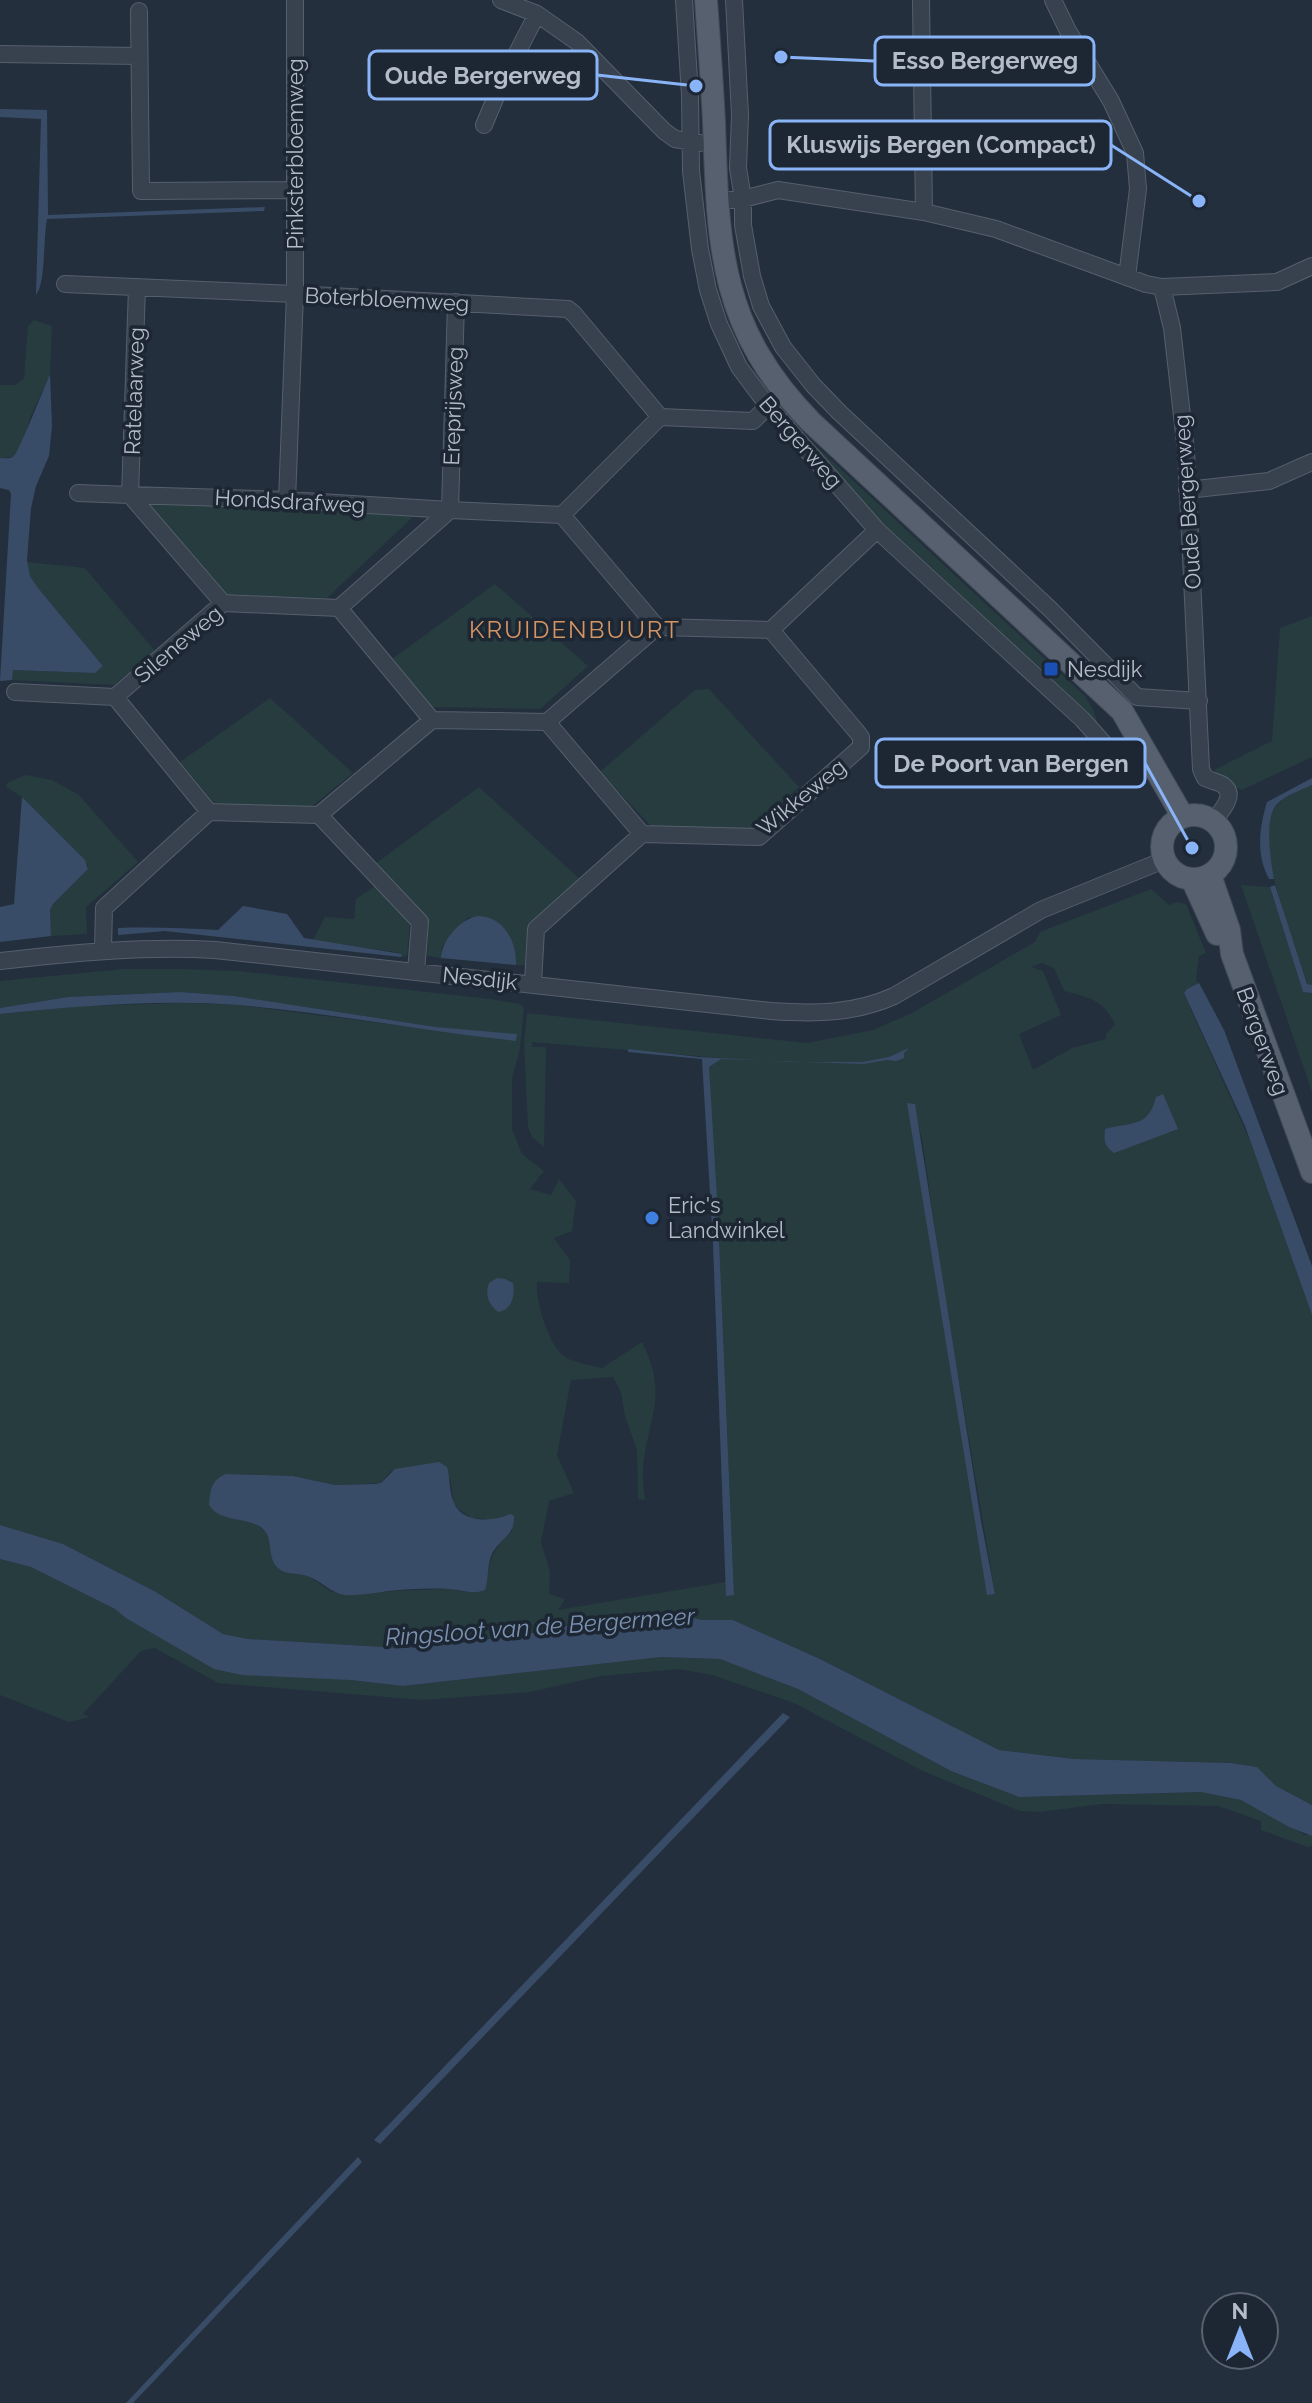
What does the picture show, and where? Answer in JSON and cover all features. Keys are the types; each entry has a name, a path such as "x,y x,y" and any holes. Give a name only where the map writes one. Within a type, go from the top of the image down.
{"main road":[{"name":"Bergerweg","path":"708,0 718,201 726,275 753,348 779,387 811,422 1122,711 1176,821"},
{"name":"Bergerweg","path":"1085,679 1139,768 1176,821"},
{"path":"1193,815 1213,822 1225,839 1224,859 1201,877 1175,874 1164,860 1164,836 1176,821 1193,815"},
{"name":"Bergerweg","path":"1201,877 1229,930 1232,954 1312,1172"}],"street":[{"name":"Pinksterbloemweg","path":"287,500 295,294 295,0"},
{"path":"501,0 537,14 579,44 675,139 690,141 714,134 739,97"},
{"name":"Bergerweg","path":"684,0 691,171 700,249 711,301 739,367 768,406 877,530 1082,719 1123,765 1139,768"},
{"name":"Bergerweg","path":"708,0 735,7 738,168 746,243 761,306 772,330 795,363 839,412 1050,609 1137,697 1199,701"},
{"path":"921,0 924,212"},
{"path":"1053,0 1068,31 1111,101 1135,153 1138,189 1127,277"},
{"path":"139,11 141,191 295,190"},
{"path":"484,125 537,14"},
{"path":"0,54 139,56"},
{"path":"718,201 743,199 778,190 924,212 996,229 1146,284 1162,287 1277,282 1312,266"},
{"name":"Boterbloemweg","path":"65,284 568,309 660,417"},
{"name":"Ratelaarweg","path":"130,495 137,287"},
{"name":"Oude Bergerweg","path":"1162,287 1172,328 1186,451 1202,775 1225,786 1229,793 1229,799 1213,822"},
{"name":"Ereprijsweg","path":"450,510 456,302"},
{"path":"657,627 562,515 660,417 753,421 768,406"},
{"path":"1187,490 1269,481 1312,462"},
{"name":"Hondsdrafweg","path":"78,493 287,500 562,515"},
{"path":"130,495 223,603"},
{"path":"432,720 339,608 450,510"},
{"path":"103,949 104,908 209,812 319,815 432,720 547,722 657,627 771,630 877,530"},
{"name":"Sileneweg","path":"115,697 223,603 339,608"},
{"name":"Wikkeweg","path":"642,834 759,837 861,747 861,737 771,630"},
{"path":"15,692 115,697 209,812"},
{"path":"533,983 536,929 642,834 547,722"},
{"path":"319,815 420,922 416,971"},
{"name":"Nesdijk","path":"0,961 103,949 225,951 771,1011 830,1013 894,996 1053,905 1164,860"}],"green space":[{"path":"34,320 52,326 50,374 30,418 24,441 13,457 0,458 0,385 16,385 24,378 28,326"},
{"path":"801,432 1085,696 1099,727 910,552"},
{"path":"146,502 416,514 327,598 224,594"},
{"path":"27,562 85,568 155,651 114,685 12,680 12,670 95,673 103,666 38,588 30,576"},
{"path":"495,584 588,666 540,709 432,707 392,659"},
{"path":"1312,616 1312,757 1242,790 1227,784 1214,770 1272,741 1280,628"},
{"path":"709,689 799,787 753,830 651,826 600,772 695,690"},
{"path":"270,698 353,773 311,807 214,803 180,762"},
{"path":"26,775 52,780 79,795 138,862 86,907 87,934 51,936 50,910 53,904 88,869 88,865 22,797 5,786"},
{"path":"1312,785 1312,985 1308,985 1278,895 1269,845 1275,808 1287,797"},
{"path":"479,787 582,881 527,930 525,965 516,965 515,955 507,940 468,917 442,947 441,958 427,956 429,919 375,864"},
{"path":"377,885 410,922 407,956 313,940 325,917 354,919 356,899"},
{"path":"1241,885 1270,887 1303,992 1312,993 1312,1092"},
{"path":"1151,889 1169,905 1178,902 1186,904 1206,953 1199,956 1196,980 1199,983 1184,994 1251,1143 1312,1315 1312,1805 1276,1786 1256,1767 1231,1763 1074,1759 999,1750 820,1659 733,1620 701,1620 679,1614 589,1621 538,1632 400,1648 248,1639 223,1634 156,1592 63,1544 0,1525 0,1014 82,1006 239,1005 512,1040 517,1035 436,1027 234,996 181,992 68,997 0,1008 0,981 124,969 238,971 490,999 524,1007 520,1048 512,1079 512,1129 522,1154 544,1171 530,1189 551,1195 559,1179 576,1201 572,1231 554,1238 570,1260 569,1283 537,1282 544,1322 554,1344 565,1357 602,1368 642,1342 650,1361 656,1392 643,1468 645,1500 638,1499 637,1450 625,1416 621,1392 613,1377 571,1380 557,1455 574,1493 549,1501 541,1542 550,1572 549,1594 565,1599 558,1610 726,1582 726,1595 734,1595 709,1067 721,1058 532,1042 532,1047 546,1047 544,1147 532,1137 528,1127 524,1043 527,1013 807,1043 873,1030 912,1013 1035,942 1040,932","holes":["1042,963 1054,968 1064,991 1094,1001 1115,1024 1106,1034 1106,1039 1072,1048 1033,1070 1019,1034 1061,1015 1043,971 1031,967","908,1103 912,1105 922,1138 945,1298 995,1593 988,1595","391,1471 450,1478 454,1504 461,1511 472,1518 497,1520 513,1530 494,1554 487,1583 466,1592 449,1589 358,1595 332,1592 305,1574 289,1573 271,1556 270,1538 257,1525 226,1474 293,1476 335,1485 381,1483"]},
{"path":"0,1559 31,1567 148,1629 351,1680 403,1686 661,1657 720,1659 798,1689 951,1771 1019,1797 1201,1792 1241,1800 1305,1835 1312,1835 1312,1846 1307,1847 1261,1830 1261,1821 1218,1806 1102,1804 1039,1812 1020,1811 923,1771 794,1703 712,1675 678,1669 601,1676 530,1692 423,1700 218,1683 155,1648 141,1651 83,1714 90,1717 69,1722 0,1695"}],"water":[{"path":"0,109 47,110 48,215 265,207 264,211 47,219 43,271 36,295 41,119 0,117"},
{"path":"50,374 52,426 49,456 36,486 31,508 27,560 30,576 38,588 103,666 95,673 13,670 12,680 0,681 11,494 9,490 0,488 0,458 11,458 16,453"},
{"path":"1312,778 1312,785 1278,803 1273,810 1269,840 1274,879 1269,879 1262,861 1260,842 1267,802"},
{"path":"22,797 85,860 88,869 53,904 50,910 51,936 0,942 0,907 14,904"},
{"path":"1275,885 1307,984 1312,985 1312,993 1303,992 1270,887"},
{"path":"243,906 287,914 304,938 402,954 401,957 165,931 118,935 118,928 218,930"},
{"path":"478,916 495,920 507,932 514,947 516,965 441,958 453,931 465,921"},
{"path":"1199,983 1224,1030 1312,1266 1312,1315 1245,1126 1184,993"},
{"path":"181,992 234,996 436,1027 517,1034 516,1041 208,1003 119,1004 0,1014 0,1008 68,997"},
{"path":"909,1048 904,1058 896,1061 863,1064 806,1062 863,1062 889,1057"},
{"path":"628,1049 763,1060 721,1059 709,1067 734,1595 726,1596 713,1244 702,1059 628,1052"},
{"path":"1163,1094 1178,1129 1114,1153 1105,1143 1105,1129 1143,1119 1149,1114 1156,1097"},
{"path":"907,1103 915,1104 995,1594 987,1595"},
{"path":"497,1278 513,1283 514,1288 509,1305 498,1312 487,1296 489,1283"},
{"path":"439,1462 447,1467 453,1500 462,1513 478,1519 514,1516 512,1529 491,1556 485,1590 426,1589 340,1594 312,1578 278,1568 264,1530 253,1523 225,1517 209,1505 214,1483 226,1474 293,1476 335,1485 375,1484 381,1483 395,1469"},
{"path":"0,1525 63,1544 156,1592 223,1634 248,1639 400,1648 538,1632 589,1621 679,1614 701,1620 733,1620 820,1659 999,1750 1074,1759 1231,1763 1257,1767 1276,1786 1312,1805 1312,1836 1241,1800 1201,1792 1019,1797 951,1771 798,1689 720,1659 661,1657 403,1686 351,1680 242,1675 214,1669 115,1609 31,1567 0,1559"},
{"path":"783,1713 790,1717 380,2144 374,2140"},
{"path":"358,2157 362,2162 133,2403 126,2403"}],"place":[{"name":"Esso Bergerweg","path":"781,57"},
{"name":"Oude Bergerweg","path":"696,86"},
{"name":"Kluswijs Bergen (Compact)","path":"1199,201"},
{"name":"Nesdijk","path":"1051,669"},
{"name":"De Poort van Bergen","path":"1192,848"},
{"name":"Eric's Landwinkel","path":"652,1218"}],"district":[{"name":"KRUIDENBUURT","path":"575,630"}],"water label":[{"name":"Ringsloot van de Bergermeer","path":"540,1627"}]}
